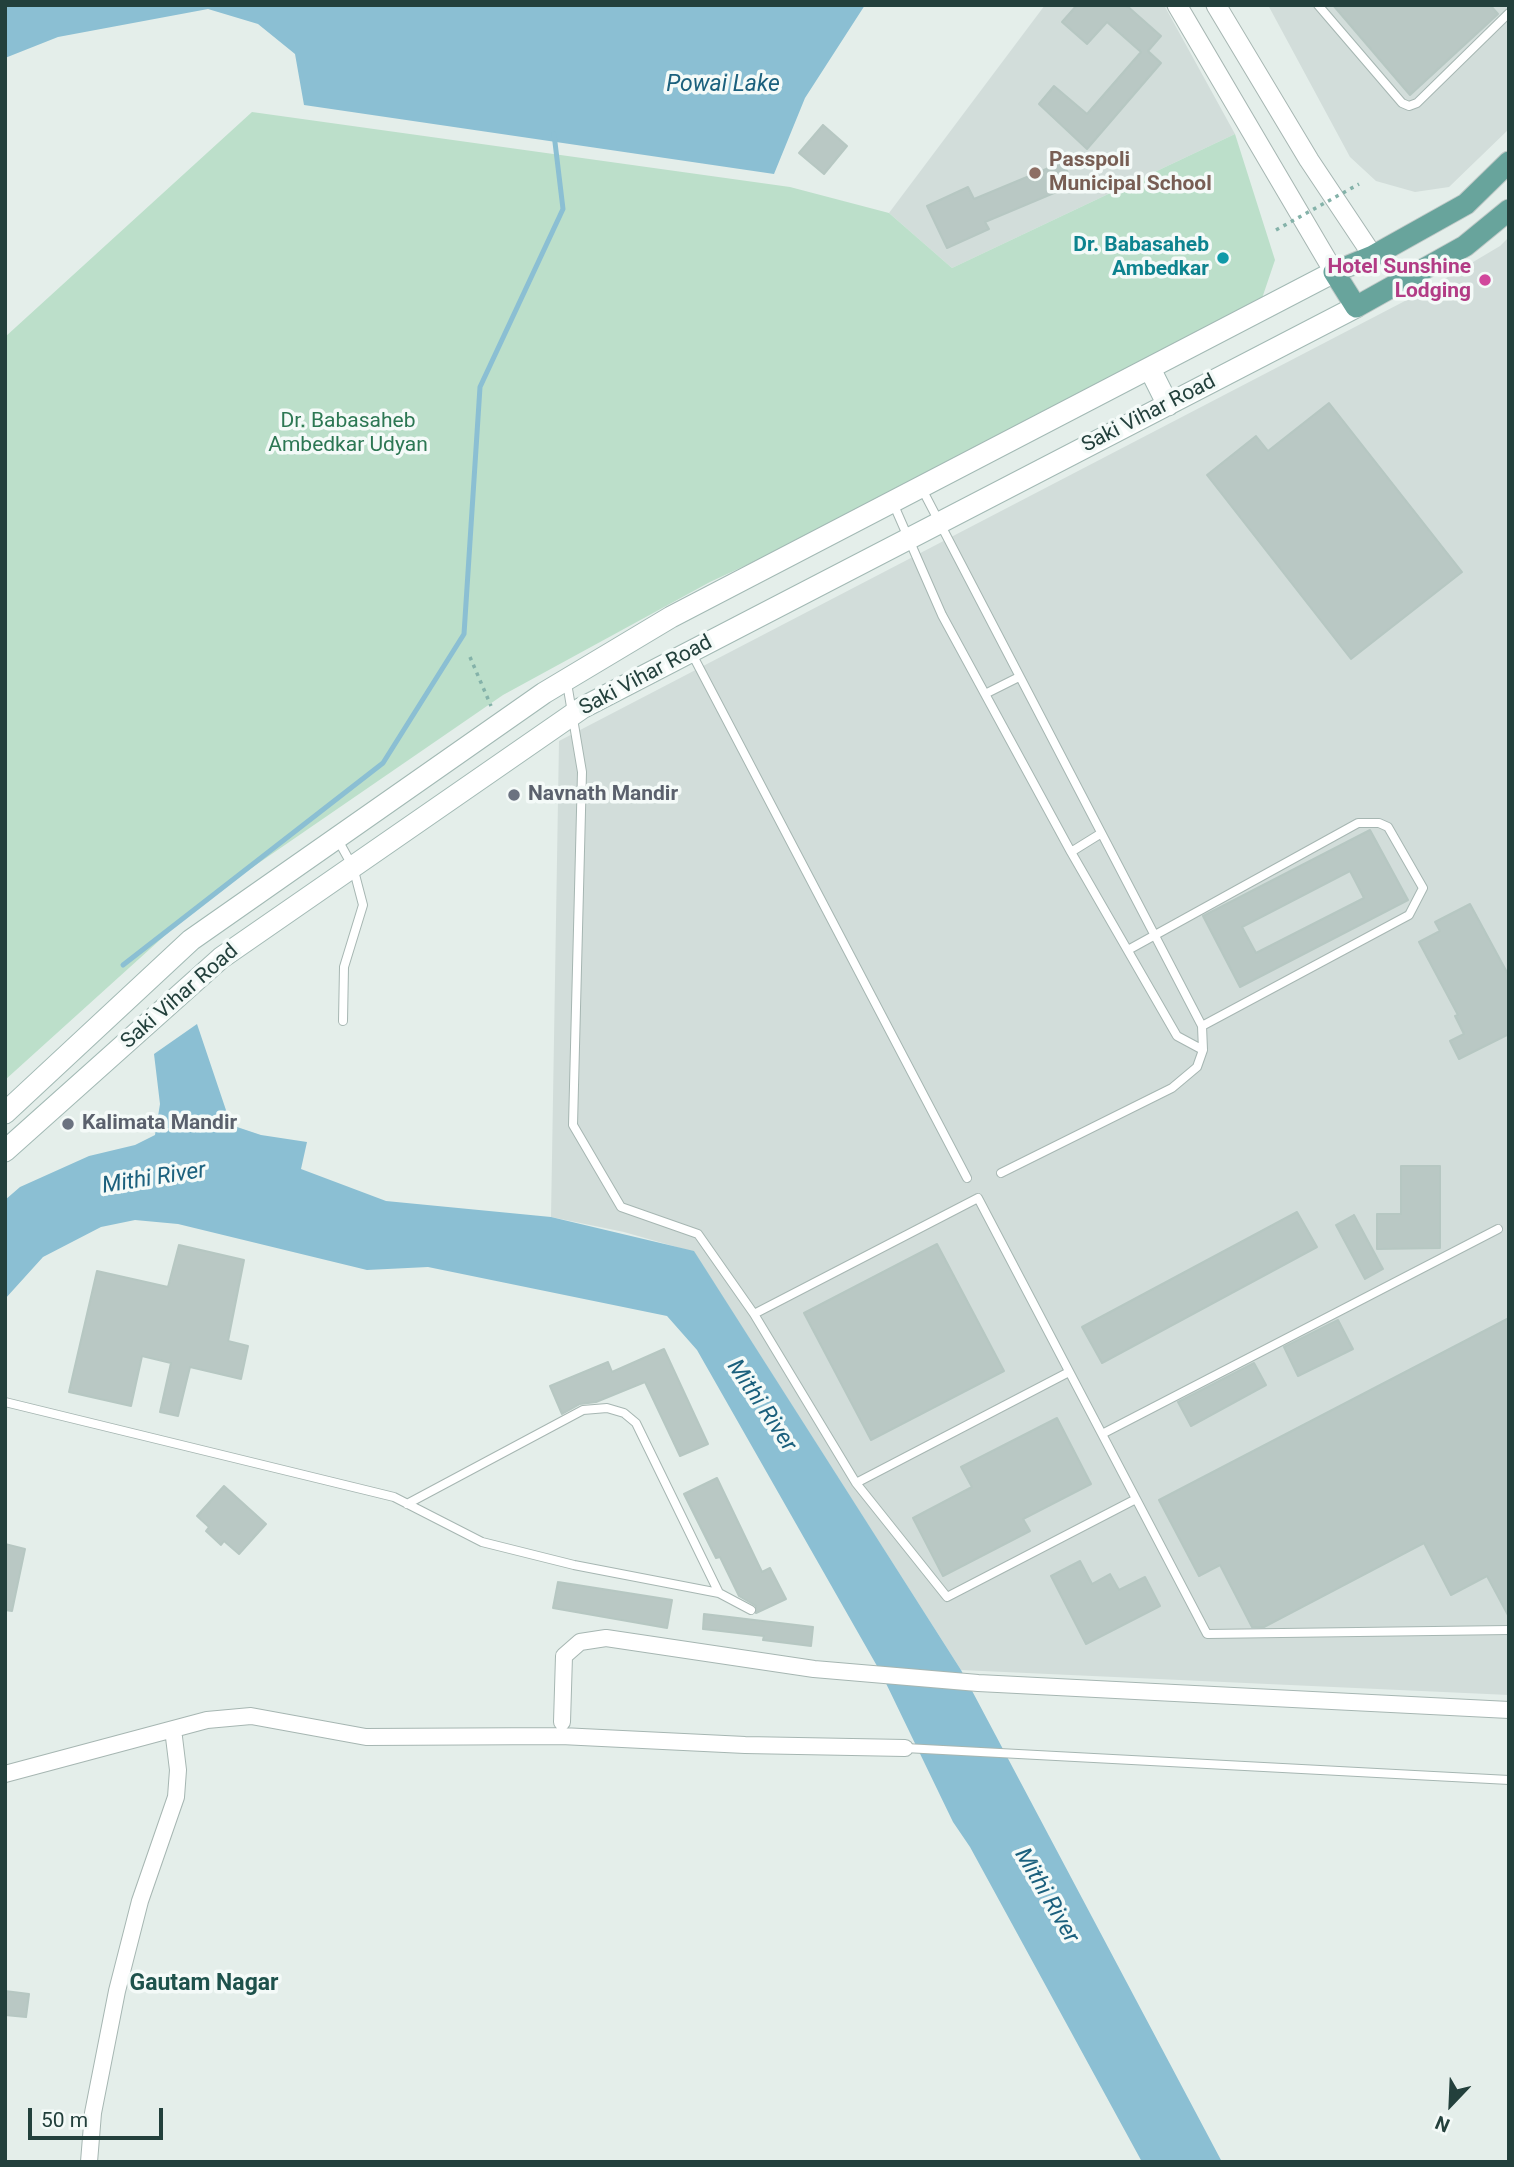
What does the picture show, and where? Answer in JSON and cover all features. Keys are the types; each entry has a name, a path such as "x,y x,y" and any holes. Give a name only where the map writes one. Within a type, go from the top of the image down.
{"main road":[{"path":"1509,162 1466,204 1373,256 1334,272 1356,307 1465,246 1509,210"},
{"path":"1373,256 1394,286"},
{"name":"Saki Vihar Road","path":"5,1113 191,940 500,723 566,680 671,617 1334,272"},
{"name":"Saki Vihar Road","path":"5,1151 220,958 572,715 1356,307"},
{"path":"1150,369 1168,405"},
{"path":"247,900 265,927"},
{"path":"133,994 153,1019"}],"street":[{"path":"1177,5 1334,272"},
{"path":"1216,5 1309,160 1373,256"},
{"path":"562,1722 564,1656 580,1643 606,1638 814,1669 978,1683 1509,1710"},
{"path":"5,1774 206,1720 251,1716 366,1737 561,1736 745,1745 905,1748"},
{"path":"89,2162 93,2113 117,1990 140,1901 176,1797 178,1770 173,1729"}],"lane":[{"path":"1318,5 1402,103 1409,106 1417,103 1509,13"},
{"path":"922,488 1202,1026 1203,1050 1197,1067 1172,1088 1001,1173"},
{"path":"893,503 942,615 1071,852 1177,1036 1203,1050"},
{"path":"691,652 967,1178"},
{"path":"985,694 1019,677"},
{"path":"566,680 582,772 573,1125 621,1207 698,1234 754,1314 856,1482 947,1597 1136,1499"},
{"path":"1128,950 1358,823 1379,822 1388,827 1423,888 1409,915 1202,1026"},
{"path":"1071,852 1100,834"},
{"path":"336,838 352,867 363,905 344,967 343,1021"},
{"path":"754,1314 978,1198 1207,1634 1509,1630"},
{"path":"1102,1434 1498,1229"},
{"path":"856,1482 1069,1372"},
{"path":"5,1402 394,1497 482,1542 574,1566 719,1593 751,1610"},
{"path":"407,1504 583,1410 607,1408 624,1413 636,1423 719,1593"},
{"path":"905,1748 1509,1780"}],"path":[{"path":"1276,230 1359,184"},
{"path":"470,657 500,723"}],"shaded area":[{"name":"Passpoli Municipal School","path":"1045,5 1164,5 1235,134 952,268 889,213"},
{"path":"1268,5 1509,5 1509,129 1449,187 1415,192 1376,181 1350,157"},
{"path":"1509,237 1509,1695 961,1670 694,1252 624,1232 551,1217 559,741 1426,290 1500,246"}],"green space":[{"name":"Dr. Babasaheb Ambedkar Udyan","path":"252,112 790,187 889,213 952,268 1235,134 1275,260 1254,322 1194,357 710,582 503,695 202,902 5,1080 5,337"}],"water":[{"name":"Powai Lake","path":"5,5 865,5 805,98 774,174 304,105 295,54 258,24 208,9 58,37 5,58"},
{"name":"Mithi River","path":"197,1024 231,1125 261,1135 307,1142 301,1169 386,1201 551,1217 694,1251 961,1670 1222,2162 1142,2162 970,1847 953,1822 881,1673 697,1350 667,1316 428,1267 367,1270 178,1224 135,1220 101,1227 43,1257 5,1299 5,1200 20,1187 89,1156 135,1145 155,1135 160,1104 154,1054"}],"building":[{"path":"1077,5 1126,5 1161,36 1148,51 1161,63 1087,149 1039,104 1054,86 1087,114 1141,52 1107,22 1087,44 1062,22"},
{"path":"1333,5 1490,5 1498,14 1410,95"},
{"path":"823,125 847,146 824,174 799,153"},
{"path":"1063,162 1073,185 985,222 989,229 947,248 927,206 968,187 974,199"},
{"path":"1329,403 1462,572 1351,659 1207,475 1256,436 1268,451"},
{"path":"1370,830 1408,900 1240,987 1203,916","holes":["1350,871 1364,898 1256,953 1242,927"]},
{"path":"1470,904 1509,976 1509,1034 1459,1059 1450,1041 1464,1034 1455,1016 1458,1015 1419,942 1440,931 1435,922"},
{"path":"1401,1166 1440,1166 1440,1248 1377,1249 1377,1214 1401,1214"},
{"path":"1297,1212 1317,1247 1102,1363 1082,1327"},
{"path":"1354,1215 1383,1269 1365,1279 1336,1225"},
{"path":"937,1244 1004,1371 871,1440 804,1313"},
{"path":"179,1245 244,1260 228,1341 248,1346 241,1379 190,1367 178,1416 160,1412 171,1363 142,1356 131,1406 69,1392 97,1271 168,1287"},
{"path":"1509,1318 1509,1617 1487,1576 1451,1595 1424,1543 1264,1627 1252,1627 1220,1565 1199,1576 1159,1500"},
{"path":"1338,1320 1353,1349 1298,1376 1284,1347"},
{"path":"664,1349 708,1444 680,1456 645,1382 596,1402 580,1404 562,1414 550,1386 608,1362 612,1372"},
{"path":"1254,1363 1266,1385 1191,1426 1178,1402"},
{"path":"1057,1418 1091,1484 1023,1519 1030,1531 943,1576 913,1518 972,1487 961,1467"},
{"path":"717,1478 762,1572 770,1568 786,1599 756,1613 756,1606 739,1596 720,1557 716,1558 684,1494"},
{"path":"224,1486 266,1524 239,1554 224,1541 221,1545 206,1531 209,1527 197,1516"},
{"path":"5,1544 25,1549 12,1611 5,1610"},
{"path":"1080,1561 1092,1584 1110,1574 1119,1590 1145,1577 1160,1606 1086,1644 1051,1576"},
{"path":"558,1582 672,1600 667,1628 553,1608"},
{"path":"704,1614 813,1627 811,1646 763,1640 764,1636 703,1629"},
{"path":"5,1991 29,1994 26,2017 5,2015"}],"waterway":[{"path":"123,965 383,763 464,634 480,387 563,209 554,134"}],"place":[{"name":"Passpoli Municipal School","path":"1035,173"},
{"name":"Dr. Babasaheb Ambedkar","path":"1223,258"},
{"name":"Hotel Sunshine Lodging","path":"1485,280"},
{"name":"Navnath Mandir","path":"514,795"},
{"name":"Kalimata Mandir","path":"68,1124"}],"district":[{"name":"Gautam Nagar","path":"204,1984"}]}
